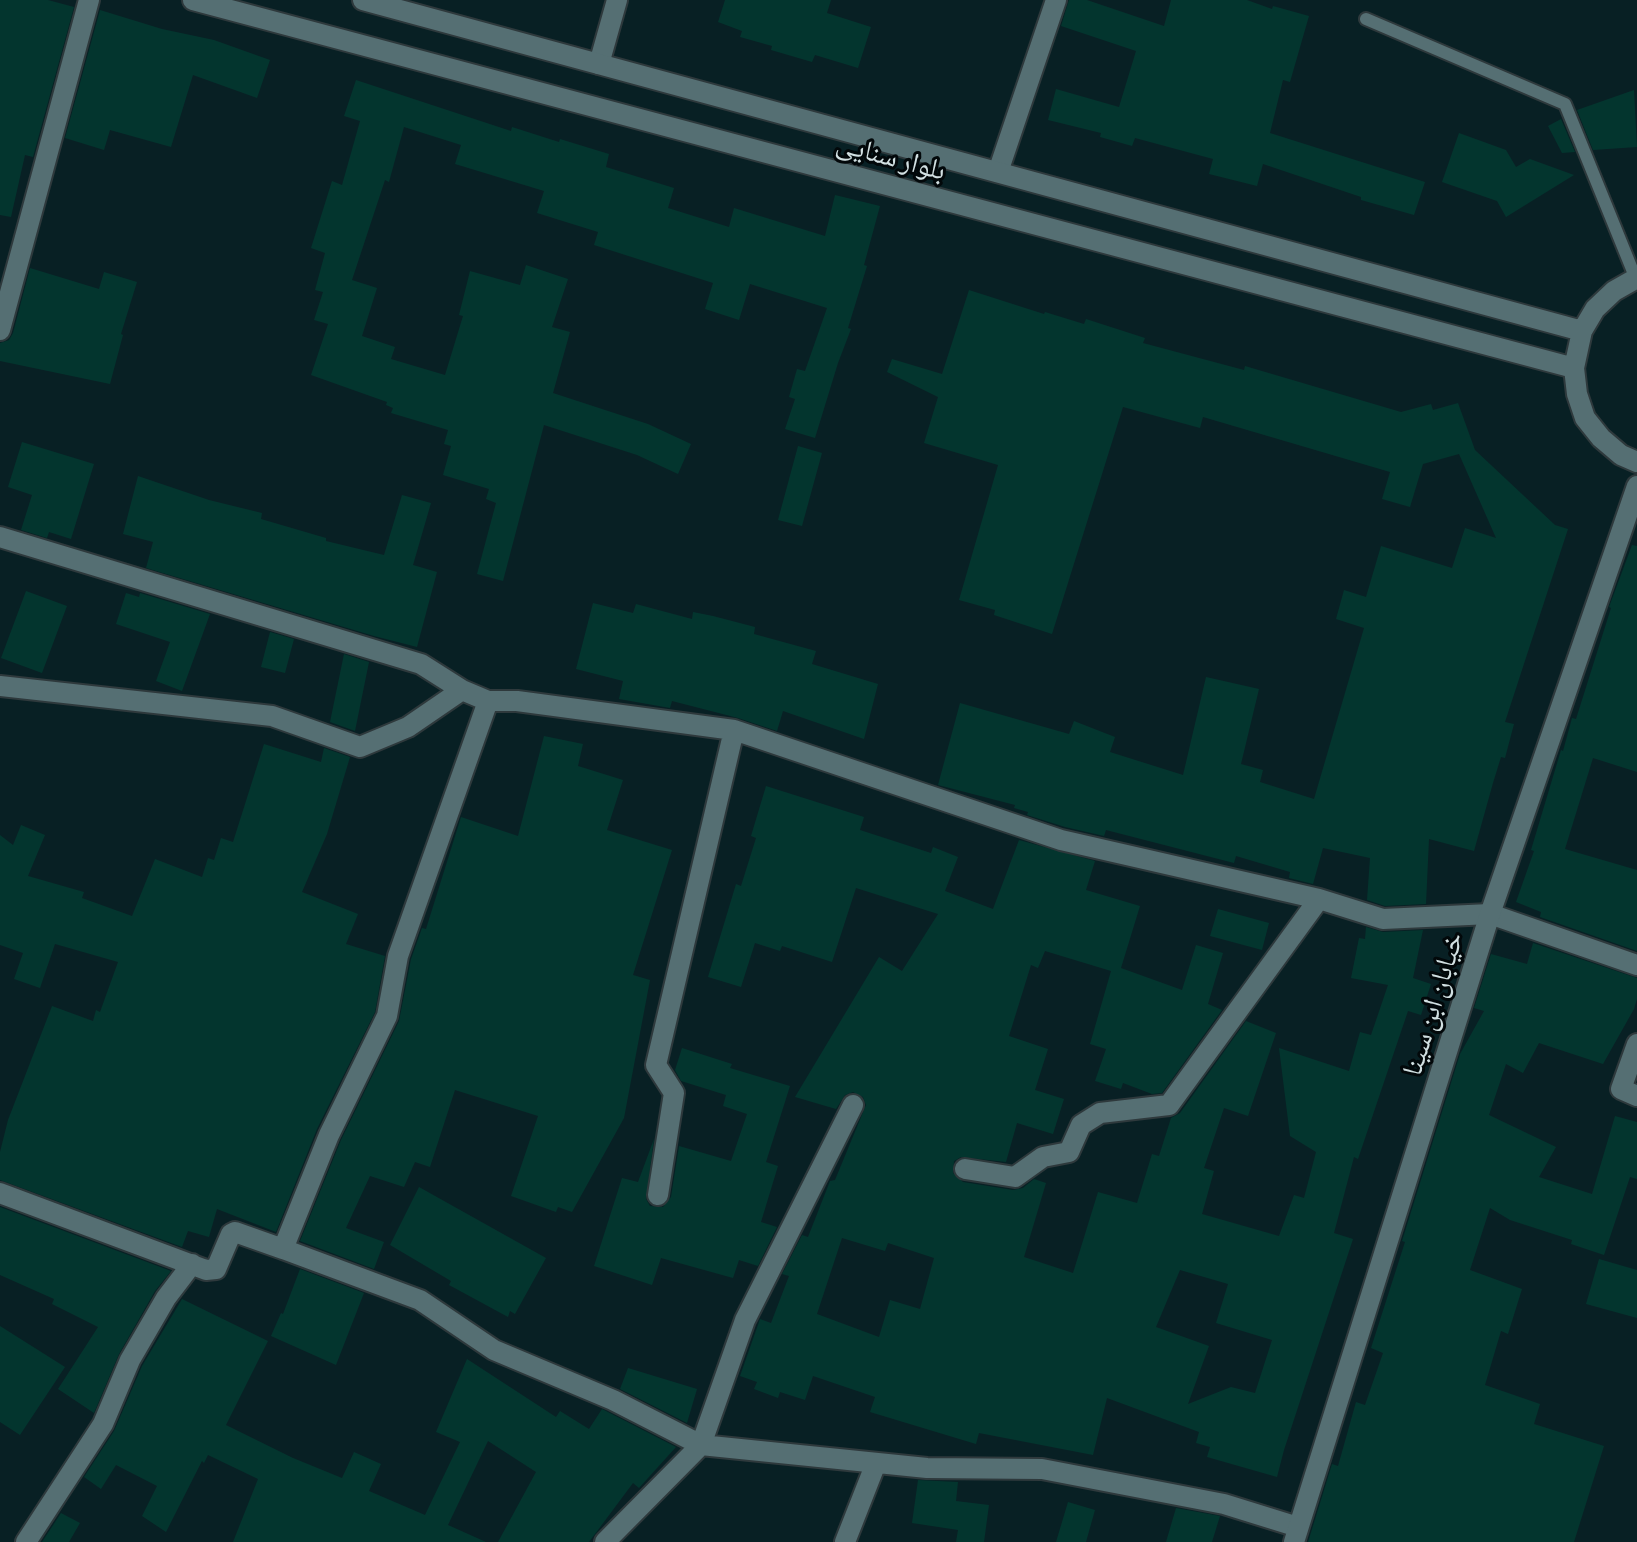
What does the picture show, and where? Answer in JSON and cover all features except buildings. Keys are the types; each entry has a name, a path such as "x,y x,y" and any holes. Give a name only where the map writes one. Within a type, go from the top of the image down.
{"street":[{"path":"0,330 89,0"},
{"name":"بلوار سنایی","path":"193,0 1574,368"},
{"name":"بلوار سنایی","path":"363,0 1582,331"},
{"path":"599,64 617,0"},
{"path":"998,172 1056,0"},
{"path":"1636,278 1614,291 1595,309 1582,331 1574,368 1577,394 1585,418 1601,438 1621,455 1637,462"},
{"name":"خیابان ابن سینا","path":"1296,1535 1490,914 1637,486"},
{"path":"0,537 421,664 462,690 488,701 517,701 734,730 1061,840 1319,899 1383,919 1490,914 1637,965"},
{"path":"0,686 272,716 360,747 408,727 462,690"},
{"path":"283,1249 329,1135 387,1016 398,956 488,701"},
{"path":"658,1195 674,1093 656,1065 734,730"},
{"path":"965,1169 1015,1177 1043,1157 1069,1152 1081,1125 1100,1113 1169,1105 1319,899"},
{"path":"1637,1044 1621,1089 1637,1096"},
{"path":"605,1542 701,1445 745,1320 853,1105"},
{"path":"0,1193 206,1270 216,1269 231,1234 235,1232 283,1249 420,1300 494,1350 613,1400 701,1445 927,1468 1042,1469 1224,1504 1296,1535"},
{"path":"26,1542 103,1424 130,1360 166,1298 192,1264"},
{"path":"845,1542 876,1463"}],"lane":[{"path":"1366,19 1565,104 1636,278"}]}
